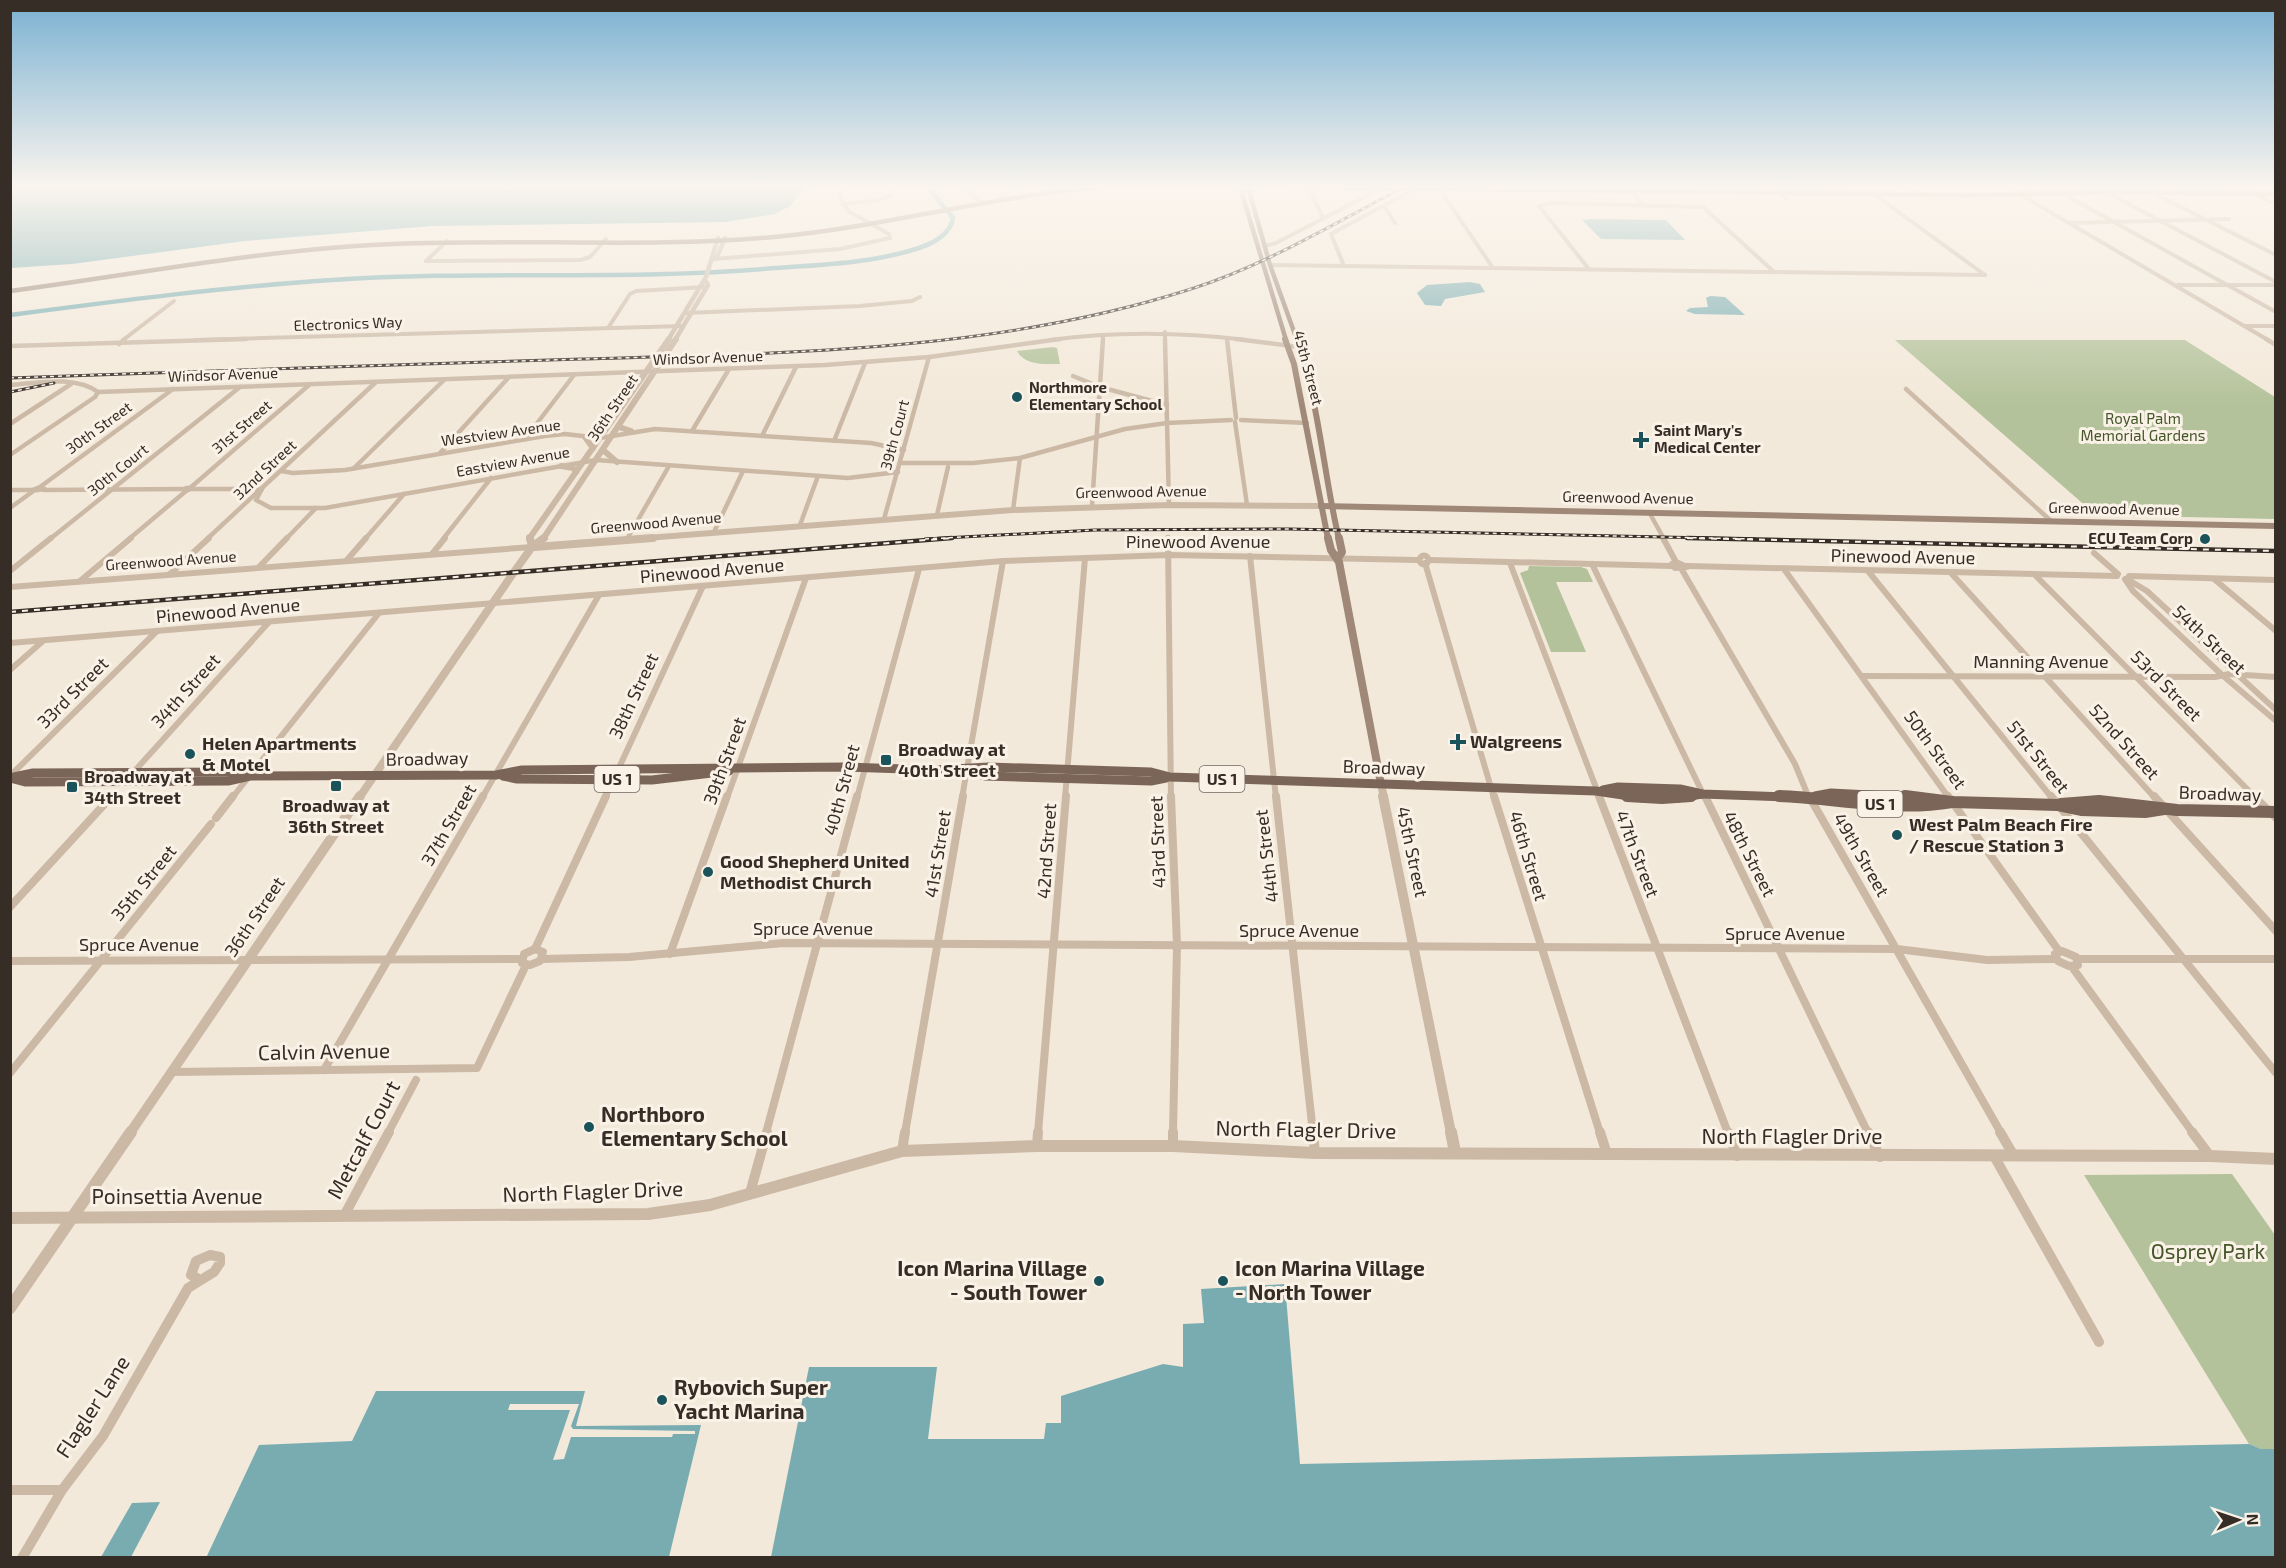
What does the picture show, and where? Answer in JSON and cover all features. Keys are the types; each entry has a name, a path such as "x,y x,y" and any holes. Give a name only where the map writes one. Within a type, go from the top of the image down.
{"main road":[{"path":"10,290 220,260"},
{"name":"45th Street","path":"1261,260 1288,346 1307,423 1331,550 1338,558 1381,784"},
{"name":"45th Street","path":"1269,260 1299,346 1320,428 1331,506 1342,552 1338,558"},
{"name":"Greenwood Avenue","path":"1321,506 2276,526"},
{"name":"Broadway","path":"10,777 25,782 228,781 250,776 496,775 517,779 616,774 712,775 738,769 865,767 966,771 985,776 1067,774 1151,781 1170,777 1273,780 1596,791 1621,796 1674,798 1702,794 1809,797 1837,803 1930,806 1952,802 2057,805 2081,810 2145,813 2164,809 2273,814"},
{"name":"Broadway","path":"10,777 33,773 235,771 250,776"}],"street":[{"path":"427,260 553,260"},
{"name":"36th Street","path":"532,547 529,540 648,372 678,326 713,260"},
{"path":"1342,260 1344,266"},
{"path":"1488,260 1493,268"},
{"path":"1582,260 1588,268"},
{"path":"1761,260 1773,271"},
{"path":"1270,265 1985,275 1965,260"},
{"path":"2133,260 2276,345"},
{"path":"2184,260 2276,312"},
{"path":"2233,260 2276,284"},
{"name":"36th Street","path":"10,1308 373,776 532,547 540,542 657,371 686,326 708,285 705,278"},
{"path":"2175,285 2276,284"},
{"path":"608,328 630,294 636,291 706,287"},
{"path":"685,313 845,307 912,302 920,297"},
{"path":"119,344 174,301"},
{"name":"Electronics Way","path":"10,346 686,326"},
{"path":"2244,326 2276,326"},
{"name":"Windsor Avenue","path":"10,385 72,383 89,385 98,392 796,367 929,357 1103,334 1165,332 1299,346"},
{"path":"1165,332 1169,505"},
{"path":"1092,506 1103,334"},
{"path":"1227,338 1247,505"},
{"name":"39th Court","path":"884,519 929,357"},
{"path":"834,441 865,363"},
{"path":"762,436 796,367"},
{"path":"692,431 729,369"},
{"path":"525,439 574,375"},
{"path":"1073,376 1100,387 1167,405"},
{"path":"440,453 509,377"},
{"path":"354,468 444,380"},
{"name":"32nd Street","path":"170,574 376,382"},
{"path":"10,424 72,383"},
{"name":"31st Street","path":"80,581 309,385"},
{"name":"30th Court","path":"10,571 241,387"},
{"name":"30th Street","path":"42,488 173,389"},
{"path":"1906,389 2050,521"},
{"path":"10,455 98,392"},
{"path":"900,463 973,463 1020,458 1096,436 1167,423 1236,420 1307,423"},
{"path":"619,427 632,431"},
{"name":"Westview Avenue","path":"281,471 293,473 354,468 555,434 600,438 650,429 885,444 904,450"},
{"path":"585,437 593,448"},
{"path":"603,450 617,462"},
{"path":"1013,510 1020,458"},
{"name":"Eastview Avenue","path":"262,489 256,500 264,506 316,508 596,460 855,478 898,472"},
{"path":"561,466 573,468 576,472"},
{"path":"627,539 669,466"},
{"path":"937,515 948,467"},
{"path":"714,532 743,471"},
{"path":"800,525 818,476"},
{"path":"432,554 491,478"},
{"path":"10,490 32,491 42,488 262,489"},
{"path":"10,508 32,491"},
{"path":"346,561 404,494"},
{"name":"Greenwood Avenue","path":"10,587 1013,510 1169,505 1321,506"},
{"path":"259,567 316,508"},
{"path":"1649,512 1674,564"},
{"name":"43rd Street","path":"1168,537 1170,777 1177,945 1173,1146"},
{"path":"2094,553 2118,575 2127,578 2276,580"},
{"name":"Pinewood Avenue","path":"10,644 1003,561 1168,555 1417,560 1422,557 1428,562"},
{"name":"44th Street","path":"1250,556 1315,1153"},
{"name":"42nd Street","path":"1037,1146 1085,558"},
{"name":"41st Street","path":"902,1151 1003,561"},
{"path":"1428,562 1674,564 1685,568"},
{"name":"46th Street","path":"1428,562 1491,788 1607,1155"},
{"name":"47th Street","path":"1510,562 1737,1156"},
{"name":"48th Street","path":"1592,564 1880,1157"},
{"name":"40th Street","path":"750,1193 919,568"},
{"name":"Pinewood Avenue","path":"1685,568 2118,575"},
{"name":"49th Street","path":"1685,568 1795,764 1809,797 2014,1156"},
{"name":"50th Street","path":"1784,569 1952,802 2057,955"},
{"name":"51st Street","path":"1868,571 2181,959 2276,1073"},
{"name":"52nd Street","path":"1951,573 2276,931"},
{"name":"53rd Street","path":"2035,575 2273,814"},
{"name":"39th Street","path":"670,954 806,578"},
{"name":"54th Street","path":"2127,578 2147,591 2239,674"},
{"name":"54th Street","path":"2127,578 2133,591 2220,675"},
{"path":"2214,579 2276,631"},
{"name":"38th Street","path":"535,949 703,586"},
{"name":"37th Street","path":"324,1070 599,595"},
{"name":"35th Street","path":"10,1073 379,613"},
{"name":"34th Street","path":"126,781 269,622"},
{"name":"33rd Street","path":"10,777 157,631"},
{"path":"10,670 43,641"},
{"name":"Manning Avenue","path":"1862,676 2239,674 2248,679"},
{"name":"Manning Avenue","path":"2220,675 2229,681 2276,677"},
{"name":"54th Street","path":"2248,679 2276,710"},
{"name":"54th Street","path":"2229,681 2276,721"},
{"name":"45th Street","path":"1381,784 1455,1152"},
{"path":"10,907 116,792"},
{"name":"Spruce Avenue","path":"542,958 670,954 751,944 818,943 1897,949 1987,960 2057,955"},
{"path":"535,949 543,952 542,958 523,962 527,952 535,949"},
{"path":"2057,955 2070,953 2210,1156"},
{"path":"2057,955 2075,963 2181,959 2276,959"},
{"name":"Spruce Avenue","path":"10,961 389,958 523,962"},
{"name":"Calvin Avenue","path":"171,1072 477,1068 523,962"},
{"name":"Metcalf Court","path":"344,1216 416,1080"},
{"name":"North Flagler Drive","path":"344,1216 648,1214 710,1205 902,1151 1037,1146 1173,1146 1315,1153 1455,1152 1880,1157 2210,1156 2276,1160"},
{"path":"1995,1156 2099,1342"},
{"name":"Poinsettia Avenue","path":"10,1218 344,1216"},
{"name":"Flagler Lane","path":"22,1557 62,1490 103,1436 188,1288 197,1278"},
{"path":"10,1490 62,1490"}],"green space":[{"name":"Royal Palm Memorial Gardens","path":"1895,340 2185,340 2275,397 2275,519 2096,515"},
{"path":"1057,348 1060,364 1030,362 1017,351"},
{"path":"1529,566 1587,569 1593,582 1556,582 1586,652 1551,652 1520,573 1528,570"},
{"name":"Osprey Park","path":"2232,1174 2275,1235 2275,1449 2261,1449 2249,1444 2084,1175"}],"water":[{"path":"11,260 101,260 72,264 11,268"},
{"path":"1470,282 1480,284 1485,292 1445,299 1441,306 1425,305 1417,293 1427,285"},
{"path":"1725,297 1745,315 1695,314 1686,311 1690,308 1708,307 1706,298"},
{"path":"1285,1284 1300,1464 2249,1444 2261,1449 2275,1449 2275,1557 771,1557 809,1367 937,1367 928,1439 1044,1439 1046,1423 1061,1423 1061,1396 1163,1364 1183,1367 1183,1324 1204,1323 1201,1289"},
{"path":"376,1391 585,1391 576,1426 701,1425 669,1557 206,1558 259,1445 352,1441"},
{"path":"160,1502 131,1557 101,1557 132,1503"}],"pier":[{"path":"510,1404 579,1404 571,1426 573,1429 695,1431 695,1434 673,1434 672,1437 571,1437 564,1459 553,1460 570,1410 508,1410"}],"waterway":[{"path":"10,315 211,290 332,280 387,277 720,272 864,260"}],"railway":[{"path":"10,378 736,354 890,345 1042,326 1117,310 1191,289 1264,260"},
{"path":"10,392 54,383"},
{"path":"925,539 1095,530 1289,529 1755,539"},
{"path":"10,612 952,538"},
{"path":"1687,538 2276,551"}],"place":[{"name":"Northmore Elementary School","path":"1017,397"},
{"name":"Saint Mary's Medical Center","path":"1641,440"},
{"name":"ECU Team Corp","path":"2205,539"},
{"name":"Walgreens","path":"1458,742"},
{"name":"Helen Apartments & Motel","path":"190,754"},
{"name":"Broadway at 40th Street","path":"886,760"},
{"name":"Broadway at 36th Street","path":"336,786"},
{"name":"Broadway at 34th Street","path":"72,787"},
{"name":"West Palm Beach Fire / Rescue Station 3","path":"1897,835"},
{"name":"Good Shepherd United Methodist Church","path":"708,872"},
{"name":"Northboro Elementary School","path":"589,1127"},
{"name":"Icon Marina Village - South Tower","path":"1099,1281"},
{"name":"Icon Marina Village - North Tower","path":"1223,1281"},
{"name":"Rybovich Super Yacht Marina","path":"662,1400"}]}
